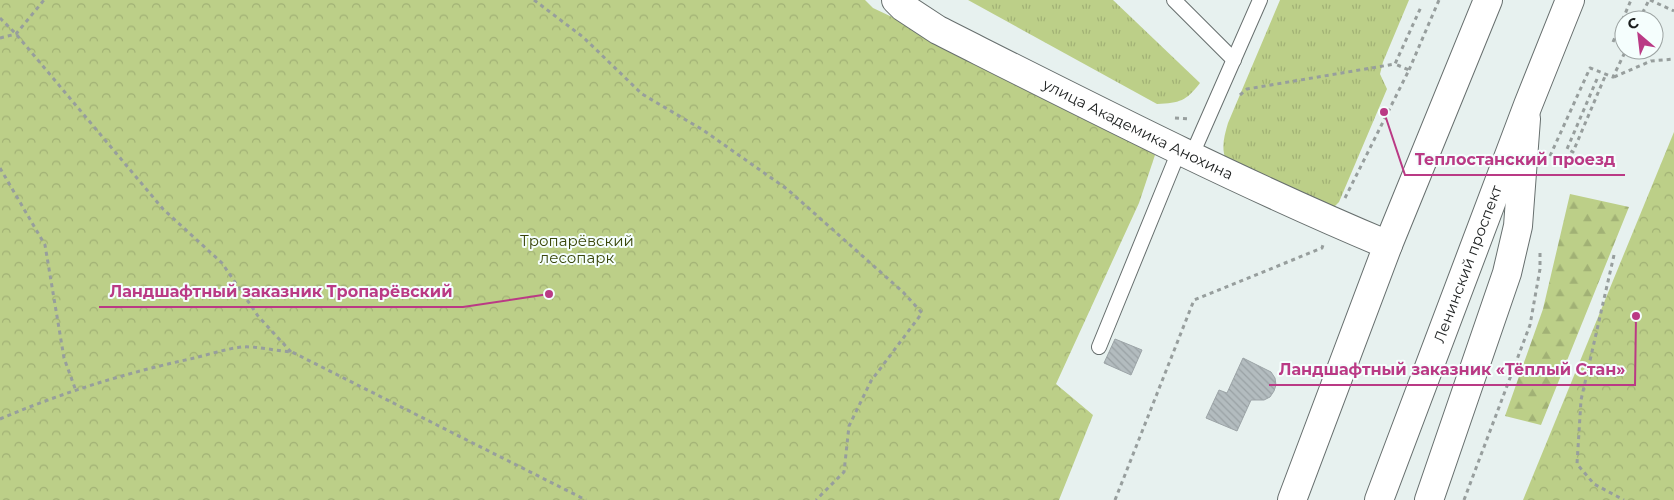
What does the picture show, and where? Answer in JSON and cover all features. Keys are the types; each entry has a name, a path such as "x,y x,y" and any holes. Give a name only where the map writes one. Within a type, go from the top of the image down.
{"main road":[{"name":"улица Академика Анохина","path":"896,0 903,7 938,30 1185,154 1333,222 1388,245"},
{"path":"1292,500 1388,245 1488,0"},
{"name":"Ленинский проспект","path":"1379,500 1528,105 1570,0"},
{"path":"1429,500 1507,273 1518,226 1528,105"}],"lane":[{"path":"1174,0 1234,60"},
{"path":"1099,347 1185,154 1208,118 1260,0"}],"path":[{"path":"0,38 16,34 44,0"},
{"path":"534,0 583,37 642,94 703,130 787,188 903,292 922,313 871,381 848,426 844,472 816,500"},
{"path":"1115,500 1194,300 1322,248 1333,222 1409,70 1439,0"},
{"path":"1613,42 1631,0"},
{"path":"1649,0 1674,11"},
{"path":"1394,64 1421,7"},
{"path":"0,18 16,34 163,209 222,263 258,316 292,352 586,500"},
{"path":"1550,156 1590,68 1613,77 1651,61 1674,59"},
{"path":"1613,77 1621,60"},
{"path":"1239,95 1247,90 1394,64 1409,70"},
{"path":"1597,79 1567,149 1573,152 1606,74"},
{"path":"1171,118 1208,118"},
{"path":"0,168 45,245 64,358 76,391"},
{"path":"1614,255 1582,400 1577,464 1594,484 1624,500"},
{"path":"1464,500 1530,324 1540,269"},
{"path":"0,419 35,404 132,373 243,347 292,352"}],"green space":[{"name":"Тропарёвский лесопарк","path":"0,0 865,0 873,8 979,58 1091,118 1155,155 1139,203 1056,384 1093,415 1059,500 0,500"},
{"path":"968,0 1113,0 1200,83 1191,94 1182,100 1157,104"},
{"path":"1280,0 1409,0 1383,62 1380,74 1387,89 1339,202 1329,208 1226,161 1224,156 1225,133 1228,123"},
{"path":"1674,132 1674,500 1523,500"},
{"path":"1570,194 1629,207 1541,425 1505,416 1543,309"}],"building":[{"path":"1115,339 1142,350 1131,375 1104,363"},
{"path":"1243,358 1271,372 1275,378 1276,385 1270,397 1264,400 1251,400 1237,431 1206,418 1219,390 1227,393"}],"place":[{"name":"Теплостанский проезд","path":"1384,112"},
{"name":"Ландшафтный заказник Тропарёвский","path":"549,294"},
{"name":"Ландшафтный заказник «Тёплый Стан»","path":"1636,316"}]}
